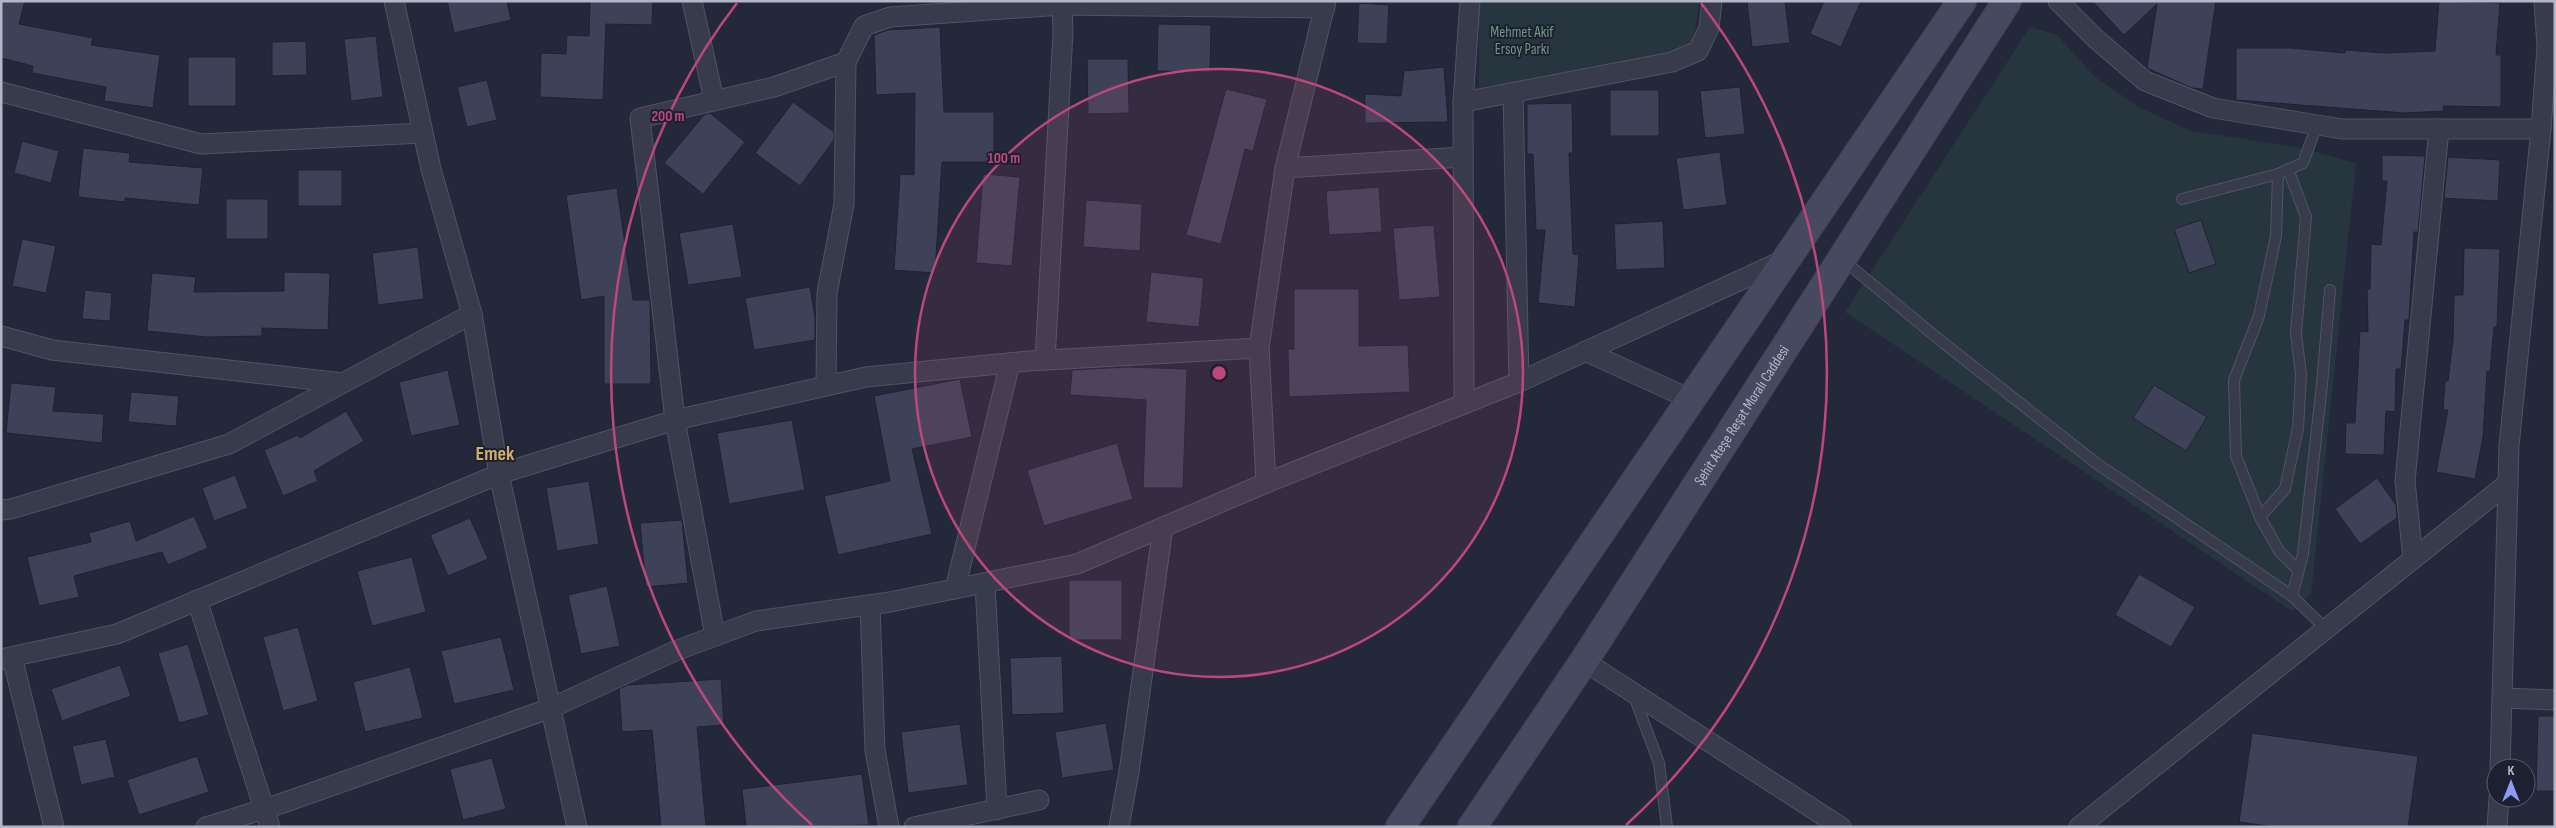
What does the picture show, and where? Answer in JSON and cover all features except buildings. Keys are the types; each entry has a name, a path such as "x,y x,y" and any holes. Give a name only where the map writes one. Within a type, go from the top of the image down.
{"main road":[{"path":"1400,827 1962,1"},
{"name":"Şehit Ateşe Reşat Moralı Caddesi","path":"1472,827 1584,661 2007,1"}],"street":[{"path":"394,1 423,133 472,314 499,474 577,827"},
{"path":"692,1 714,100"},
{"path":"1464,404 1463,102 1470,1"},
{"path":"1463,102 1672,62 1698,51 1709,28 1712,1"},
{"path":"2058,1 2096,39 2145,80 2213,108 2342,129 2541,129"},
{"path":"2500,758 2509,446 2522,300 2551,47 2544,1"},
{"path":"1046,360 1063,32 1062,3"},
{"path":"826,386 828,293 844,204 846,62 864,26 917,9 1062,3 1326,4 1285,168 1259,348 1266,482"},
{"path":"715,636 675,420 640,118 774,87 846,62"},
{"path":"1,92 200,144 423,133"},
{"path":"1513,93 1520,382"},
{"path":"2413,559 2405,481 2439,129"},
{"path":"1285,168 1463,156"},
{"path":"206,827 551,708 675,651 756,621 956,589 1077,564 1266,482 1520,382 1784,260"},
{"path":"1,510 11,509 229,444 472,314"},
{"path":"1,336 52,350 342,383"},
{"path":"54,827 7,658 117,634 499,474 675,420 866,377 1046,360 1259,348"},
{"path":"1585,352 1690,400"},
{"path":"956,589 1010,363"},
{"path":"2079,827 2508,483"},
{"path":"1119,827 1163,527"},
{"path":"985,582 996,810"},
{"path":"197,600 270,827"},
{"path":"870,604 875,750 889,827"},
{"path":"1584,661 1841,827"},
{"path":"2503,698 2555,700"},
{"path":"914,827 1039,800"},
{"path":"2497,827 2498,808"}],"lane":[{"path":"2182,200 2278,174 2302,163 2317,125"},
{"path":"2260,517 2285,489 2298,428 2301,376 2296,332 2306,217 2288,169"},
{"path":"2278,174 2276,236 2259,316 2234,380 2236,456 2260,517 2278,551 2298,570"},
{"path":"1842,259 1941,341 2096,463 2292,596 2326,629"},
{"path":"2292,596 2302,554 2322,384 2330,290"},
{"path":"1633,693 1659,763 1667,827"}],"green space":[{"name":"Mehmet Akif Ersoy Parkı","path":"1479,1 1700,1 1692,46 1640,59 1479,88"},
{"path":"2030,27 2057,35 2095,77 2142,109 2192,131 2301,148 2356,163 2311,594 2292,611 1845,312"}],"district":[{"name":"Emek","path":"495,454"}]}
